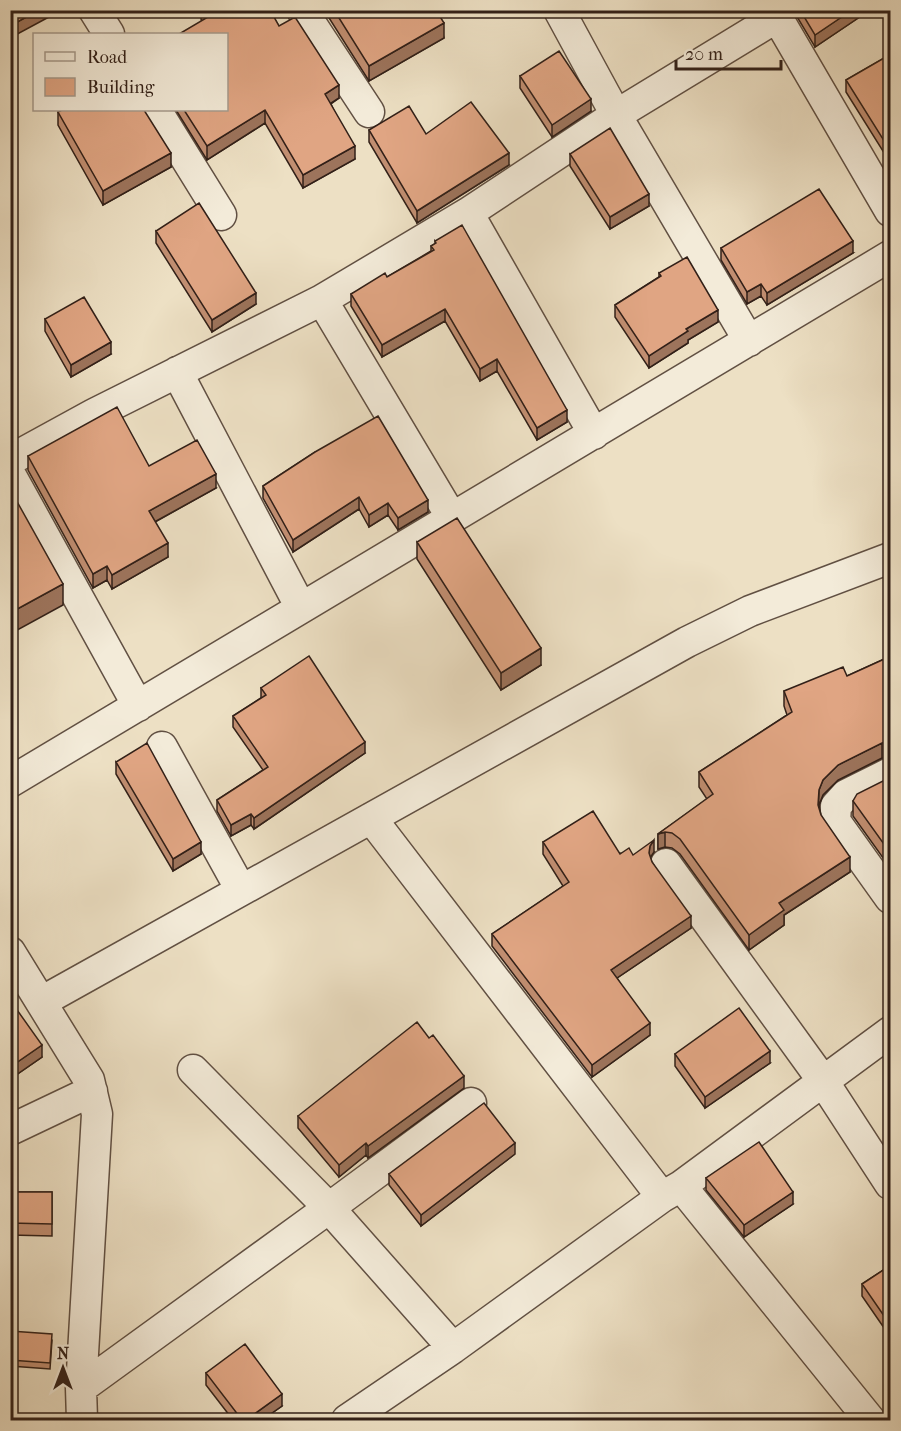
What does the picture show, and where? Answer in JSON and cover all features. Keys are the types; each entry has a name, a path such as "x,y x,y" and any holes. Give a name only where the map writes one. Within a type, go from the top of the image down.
{"street":[{"path":"94,10 108,33"},
{"path":"302,10 369,112"},
{"path":"559,10 616,115 749,341"},
{"path":"10,460 94,414 322,300 468,213 616,115 782,14 891,211"},
{"path":"157,111 221,215"},
{"path":"468,213 594,434"},
{"path":"10,782 891,256"},
{"path":"322,300 452,518"},
{"path":"177,372 301,608"},
{"path":"10,474 138,706"},
{"path":"41,1002 687,642 750,611 891,558"},
{"path":"162,747 241,890"},
{"path":"891,773 846,795 836,806 835,821 891,898"},
{"path":"370,818 672,1191 870,1420"},
{"path":"666,864 823,1081 891,1184"},
{"path":"15,968 41,1002 89,1080 97,1114 81,1388 82,1420"},
{"path":"347,1420 453,1348 891,1032"},
{"path":"193,1070 329,1208 453,1348"},
{"path":"10,1130 92,1090"},
{"path":"81,1388 471,1103"}],"building":[{"path":"10,10 39,10 10,26"},
{"path":"204,10 270,10 279,26 295,17 339,85 325,94 355,146 303,175 265,110 207,146 185,111 228,111 228,33 181,33 208,17"},
{"path":"334,10 436,10 444,23 369,66"},
{"path":"800,10 852,10 815,35"},
{"path":"559,51 591,99 552,125 520,76"},
{"path":"891,54 891,152 846,80"},
{"path":"471,102 509,153 417,211 369,130 409,106 426,134"},
{"path":"145,111 171,153 103,191 58,112"},
{"path":"610,128 649,194 610,217 570,154"},
{"path":"819,189 853,241 767,293 761,284 747,292 721,248"},
{"path":"199,203 256,293 212,320 156,231"},
{"path":"462,225 567,410 537,428 497,359 480,369 445,309 382,345 351,294 385,273 387,277 434,250 431,246 436,243 435,241"},
{"path":"687,257 718,310 686,329 688,331 649,356 615,305 661,276 659,273"},
{"path":"84,297 111,342 71,365 45,319"},
{"path":"117,407 149,466 197,440 216,474 149,511 168,543 112,575 107,566 93,574 28,456"},
{"path":"378,416 428,500 398,518 388,503 369,515 359,497 293,540 263,486 315,452"},
{"path":"10,489 63,584 10,613"},
{"path":"457,518 541,648 501,673 417,542"},
{"path":"309,656 365,742 254,818 251,814 231,825 217,800 268,767 233,716 266,695 261,688"},
{"path":"891,656 891,741 882,743 838,765 823,780 819,790 818,805 821,815 850,857 779,903 784,910 749,935 680,839 672,833 658,834 713,794 699,772 792,712 784,691 843,667 847,676"},
{"path":"147,743 201,842 173,859 116,762"},
{"path":"891,777 891,854 853,801 857,794"},
{"path":"593,811 620,854 629,848 633,855 654,840 649,853 652,862 691,916 611,970 650,1023 592,1065 492,934 569,882 543,842"},
{"path":"10,1000 42,1045 16,1063 10,1055"},
{"path":"739,1008 770,1051 705,1097 675,1054"},
{"path":"417,1022 429,1038 433,1035 464,1076 368,1146 366,1143 339,1165 298,1116"},
{"path":"484,1103 515,1143 421,1215 389,1174"},
{"path":"759,1142 793,1192 744,1225 706,1178"},
{"path":"10,1192 52,1192 52,1224 10,1223"},
{"path":"891,1265 891,1326 862,1284"},
{"path":"10,1331 52,1334 50,1363 10,1360"},
{"path":"245,1344 282,1394 246,1420 242,1420 206,1373"}]}
